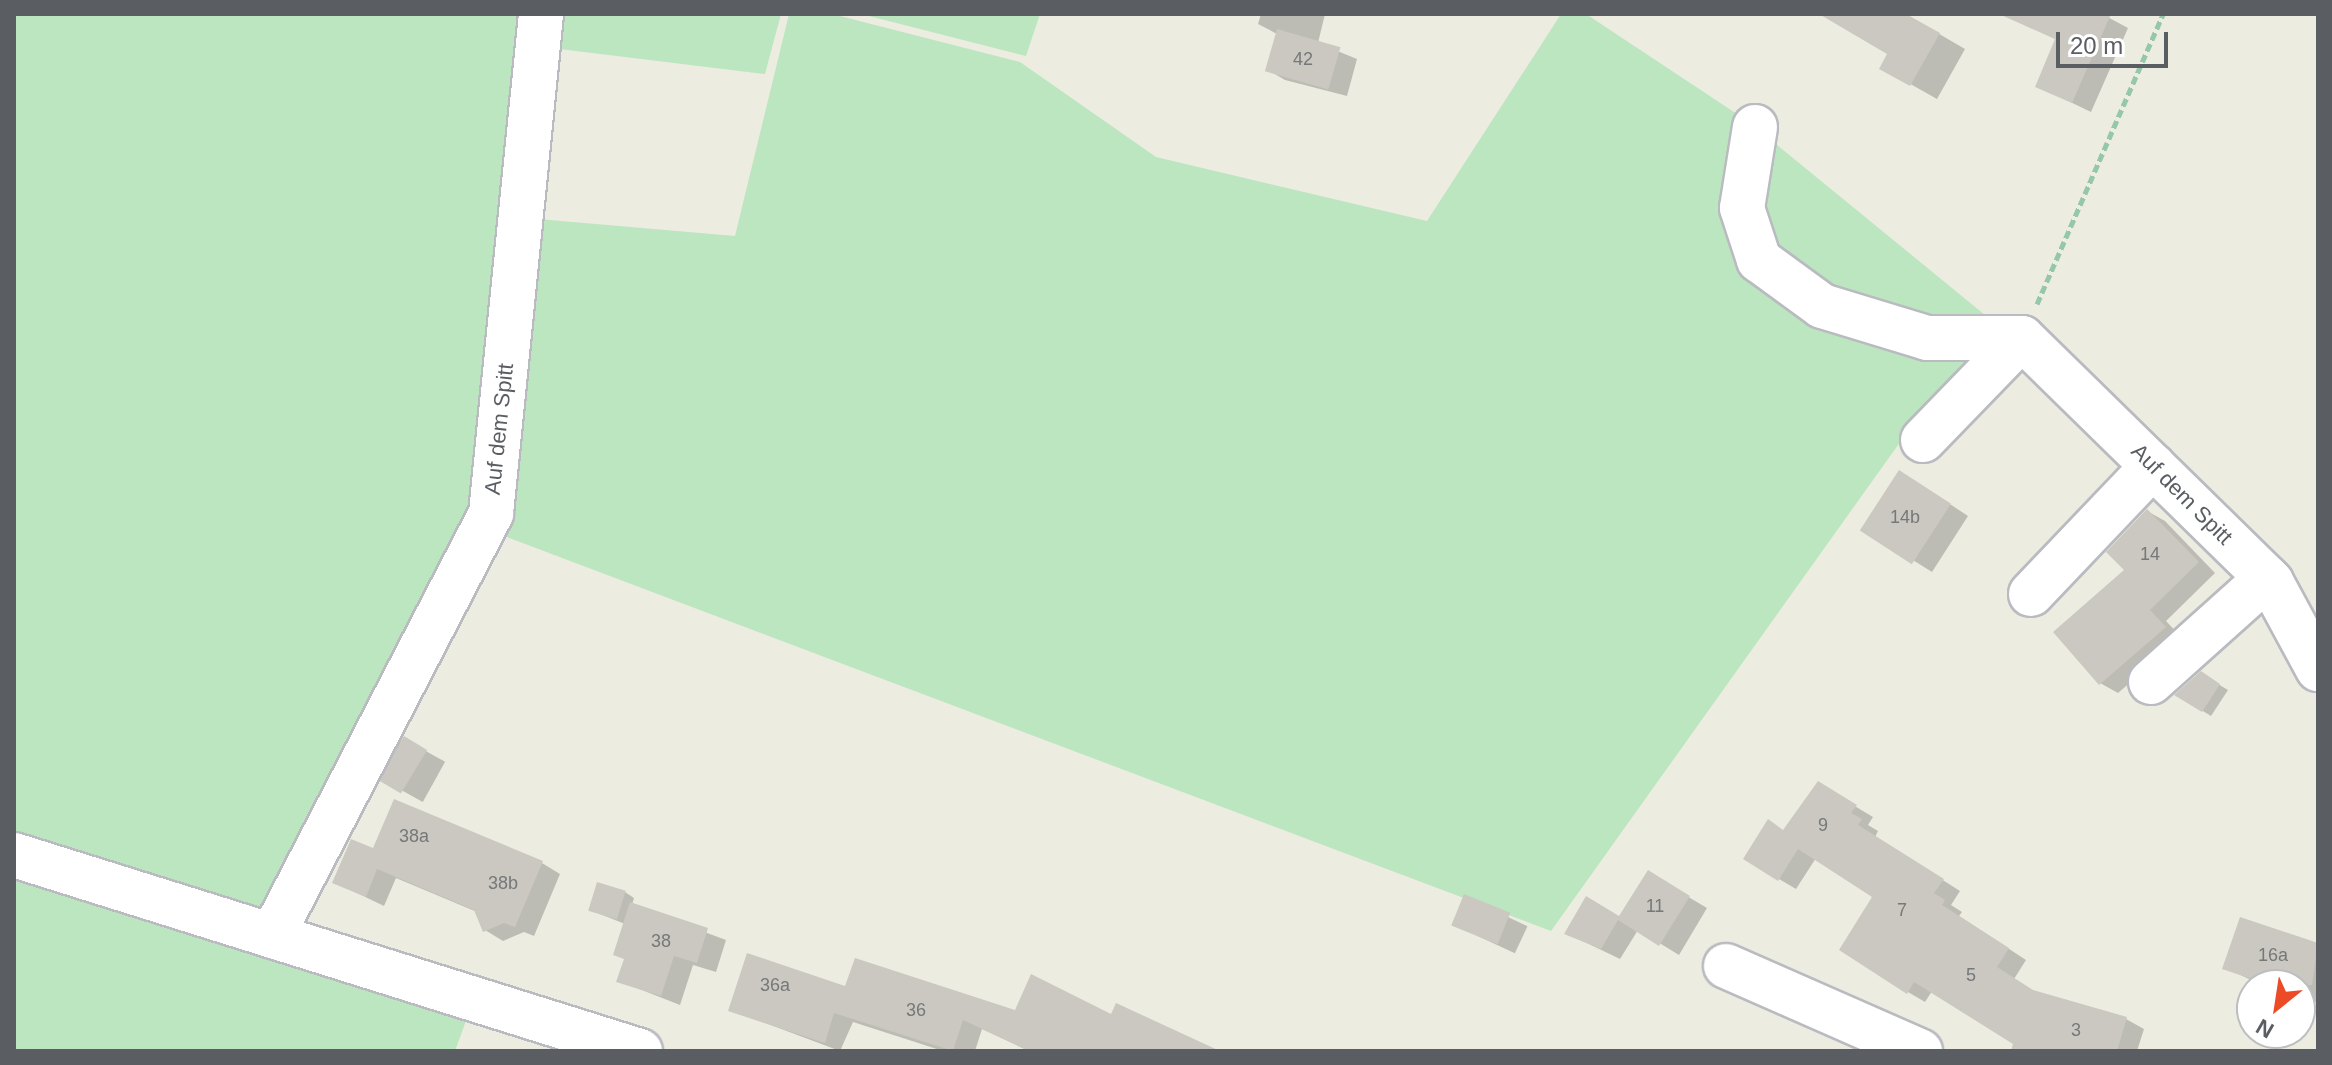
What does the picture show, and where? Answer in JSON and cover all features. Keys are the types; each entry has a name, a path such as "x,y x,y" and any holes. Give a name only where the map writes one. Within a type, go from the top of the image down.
{"street":[{"name":"Auf dem Spitt","path":"272,936 491,513 541,14"},
{"path":"1755,127 1742,208 1759,260 1822,306 1927,338 2022,338"},
{"name":"Auf dem Spitt","path":"2022,338 2267,578 2318,669"},
{"path":"1923,440 2022,338"},
{"path":"2031,594 2153,466"},
{"path":"2151,682 2267,578"},
{"path":"14,855 640,1051"},
{"path":"1726,966 1920,1051"}],"path":[{"path":"2022,338 2163,14"}],"green space":[{"path":"14,14 531,14 515,217 735,236 789,14 832,14 1020,62 1156,157 1427,221 1561,14 1586,14 1749,122 1996,324 1918,417 1551,931 472,524 262,923 14,843"},
{"path":"557,14 781,14 765,74 551,48"},
{"path":"861,14 1040,14 1026,56"},
{"path":"14,865 471,1007 455,1051 14,1051"}],"building":[{"path":"1819,14 1906,14 1940,33 1910,86 1879,69 1887,54"},
{"path":"1999,14 2111,14 2072,103 2035,87 2055,39"},
{"path":"1277,29 1340,47 1328,89 1265,71"},
{"path":"1899,470 1951,504 1912,564 1860,530"},
{"path":"2147,509 2199,562 2150,610 2166,627 2099,685 2053,632 2124,570 2106,552"},
{"path":"2201,671 2220,684 2202,712 2174,695"},
{"path":"404,736 427,750 401,794 378,780"},
{"path":"1818,781 1857,805 1851,813 1862,819 1858,825 1944,879 1934,893 1945,900 1942,905 2009,948 1997,967 2033,990 2127,1017 2117,1051 2011,1051 2013,1044 1914,982 1907,994 1839,950 1872,897 1798,849 1778,881 1743,859 1768,819 1783,830"},
{"path":"394,799 543,861 515,927 504,923 483,932 474,910 377,869 366,897 332,883 351,839 373,848"},
{"path":"1648,870 1690,896 1659,946 1618,920 1601,949 1564,934 1586,896 1619,916"},
{"path":"597,882 626,891 617,919 588,911"},
{"path":"1464,894 1510,913 1498,944 1451,926"},
{"path":"630,902 708,928 697,963 674,956 661,996 616,982 624,959 613,955"},
{"path":"2240,917 2318,943 2314,969 2236,969 2236,974 2222,969"},
{"path":"747,953 845,986 855,958 1015,1010 1031,974 1111,1014 1116,1003 1220,1051 1029,1051 963,1020 953,1051 834,1013 825,1043 728,1011"}]}
